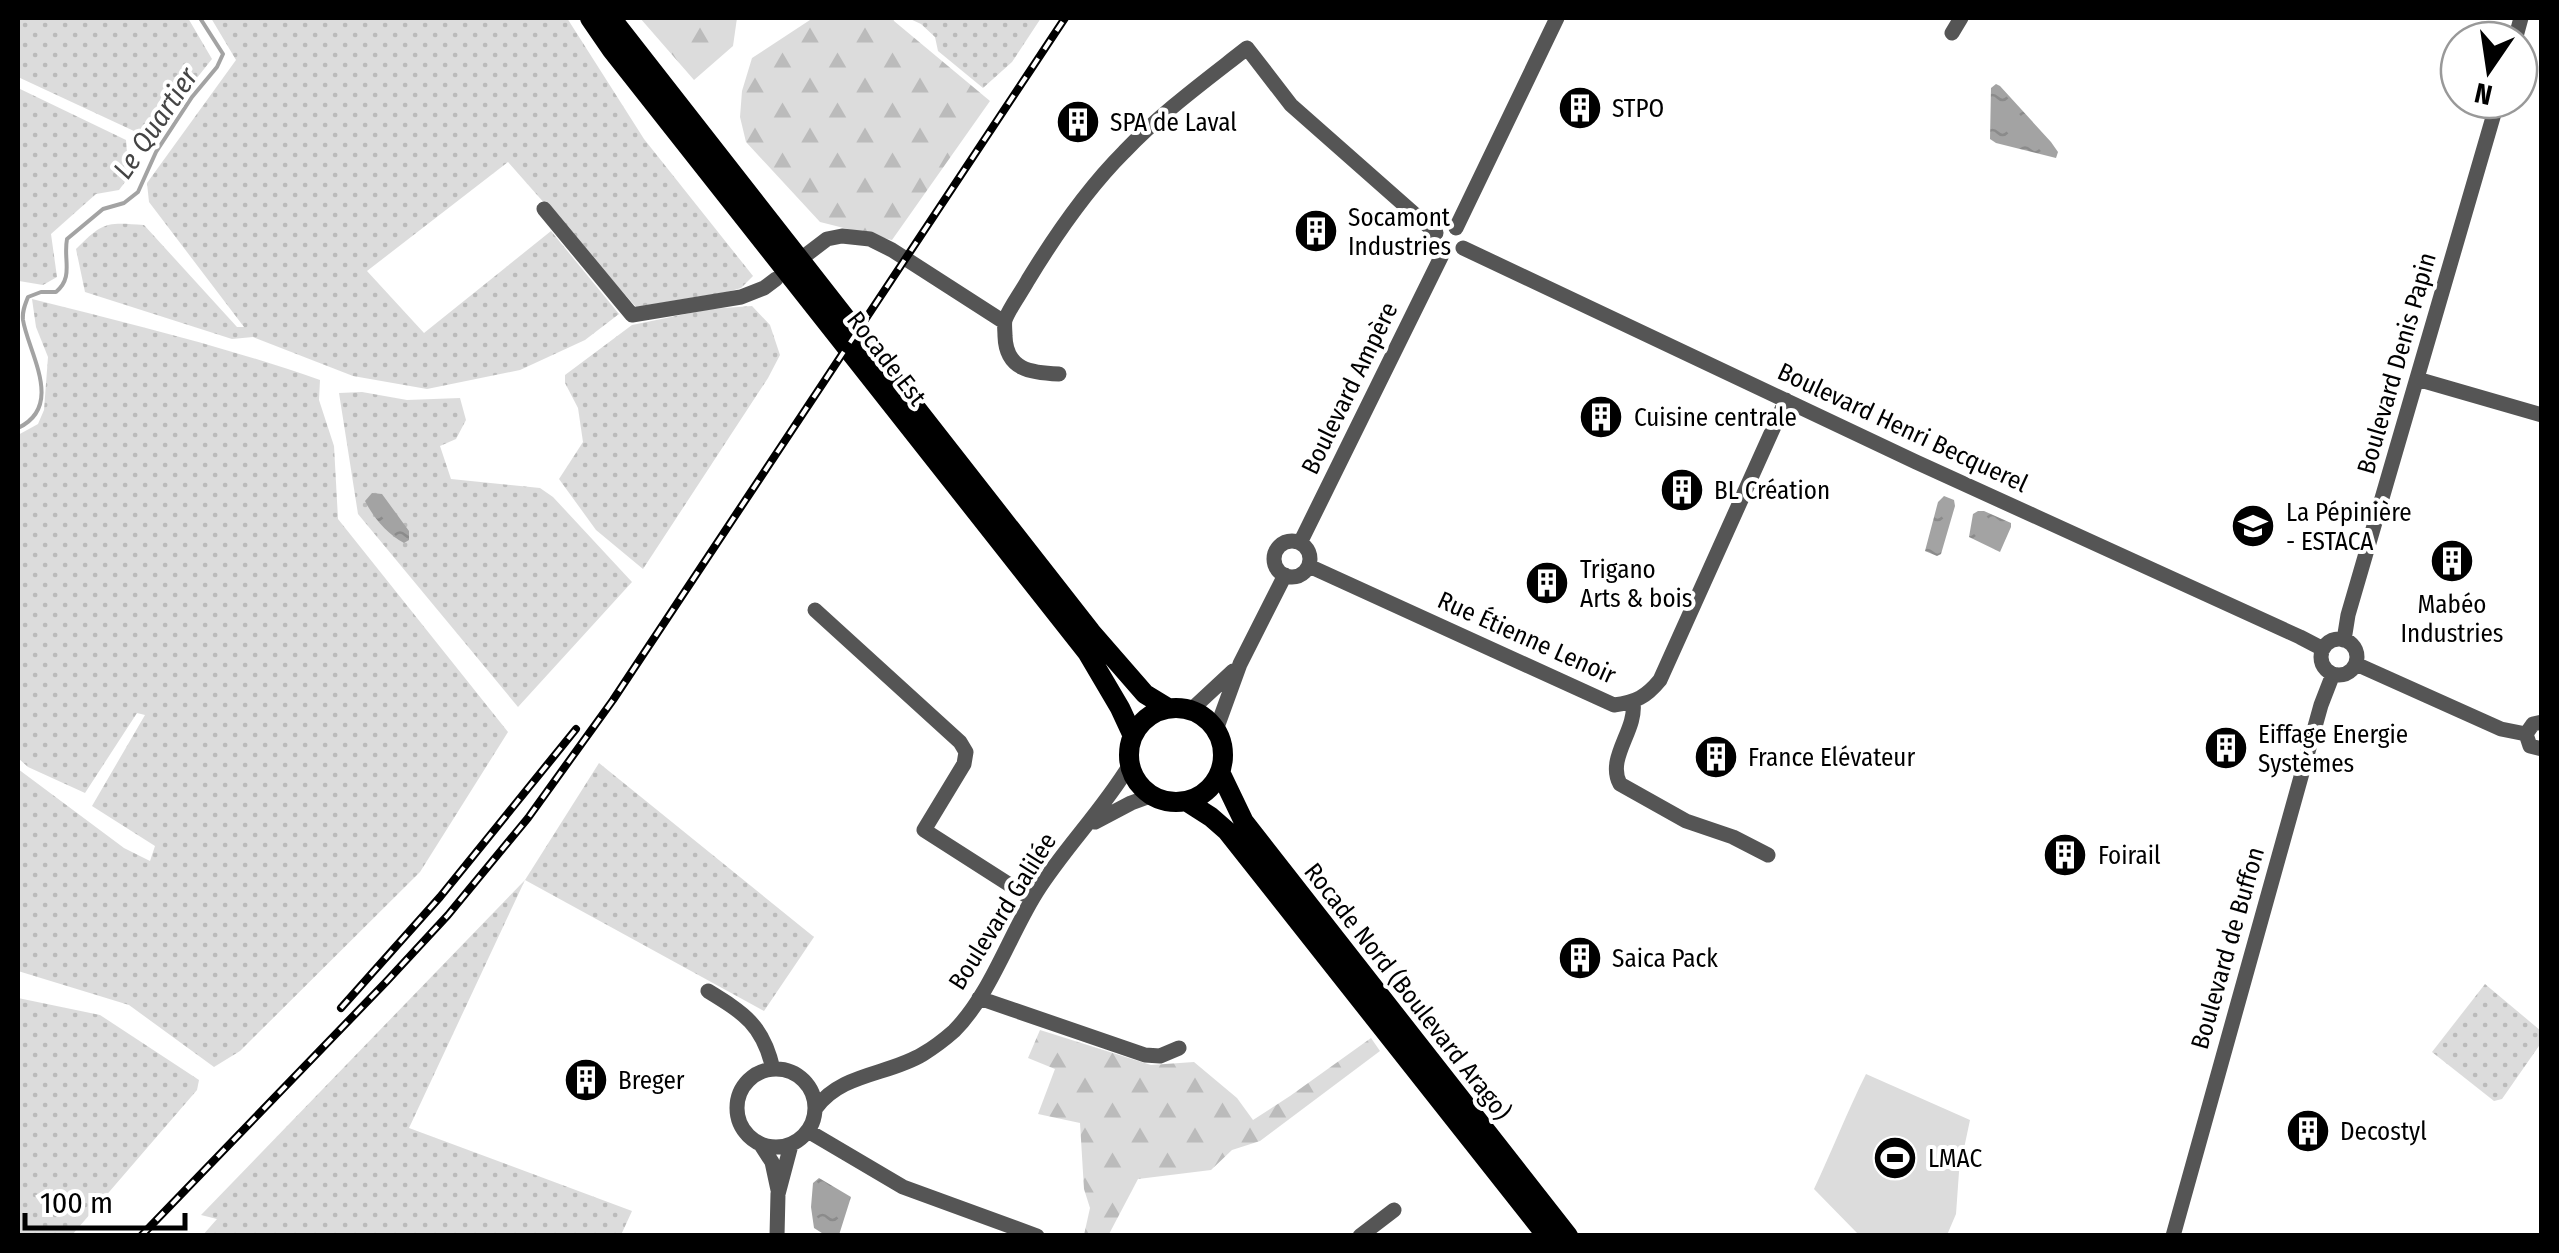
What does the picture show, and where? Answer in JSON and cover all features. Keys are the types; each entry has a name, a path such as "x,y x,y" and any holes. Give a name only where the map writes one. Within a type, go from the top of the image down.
{"main road":[{"name":"Rocade Est","path":"590,18 612,50 845,333"},
{"name":"Rocade Est","path":"612,18 845,333"},
{"path":"845,333 1145,694 1168,708 1191,710 1216,730 1224,758 1220,772 1212,785 1186,801 1172,802 1154,795 1138,782 1131,764 1129,752 1141,723 1168,708"},
{"name":"Rocade Est","path":"861,353 1088,652 1133,736"},
{"name":"Rocade Nord (Boulevard Arago)","path":"1220,772 1244,822 1568,1236"},
{"path":"1186,801 1227,831 1547,1236"}],"street":[{"path":"1456,228 1557,18"},
{"path":"1952,33 1961,18"},
{"path":"1059,374 1027,370 1015,363 1007,351 1004,322 1054,238 1090,189 1171,107 1247,48 1291,105 1436,233"},
{"name":"Boulevard Denis Papin","path":"2344,640 2348,615 2492,120"},
{"path":"544,209 632,315 741,297 776,279"},
{"path":"1447,226 1456,228 1464,239 1462,248 1456,255 1442,255 1435,248 1436,233 1447,226"},
{"path":"806,255 827,240 842,236 870,239 1004,322"},
{"name":"Boulevard Henri Becquerel","path":"1462,248 2323,650"},
{"name":"Boulevard Ampère","path":"1300,542 1442,255"},
{"path":"2417,379 2542,415"},
{"name":"Rue Étienne Lenoir","path":"1309,566 1614,704 1633,702 1647,696 1660,680 1786,400"},
{"path":"1300,542 1308,550 1309,566 1296,576 1286,575 1275,563 1276,552 1283,543 1300,542"},
{"path":"1216,730 1240,664 1286,575"},
{"path":"815,610 960,742 966,752 964,764 924,830 1032,899"},
{"path":"2334,640 2344,640 2354,647 2356,664 2349,672 2333,674 2324,667 2321,655 2334,640"},
{"path":"1191,710 1240,664"},
{"path":"2356,664 2501,729 2526,734"},
{"name":"Boulevard de Buffon","path":"2173,1236 2333,674"},
{"path":"1633,702 1635,710 1616,766 1620,784 1686,821 1734,837 1768,854"},
{"path":"2542,722 2530,726 2526,734 2530,746 2542,749"},
{"name":"Boulevard Galilée","path":"816,1108 825,1095 922,1055 954,1030 979,998 1059,857 1116,789 1131,764"},
{"name":"Boulevard Galilée","path":"1087,826 1154,795"},
{"path":"708,991 742,1012 768,1048 773,1069"},
{"path":"979,998 1145,1055 1160,1056 1179,1048"},
{"path":"761,1145 791,1145 808,1131 814,1120 816,1108 807,1084 786,1070 773,1069 751,1078 743,1087 736,1111 746,1133 761,1145 772,1162 778,1194 777,1236"},
{"name":"Boulevard Galilée","path":"807,1084 856,1079"},
{"path":"808,1131 903,1188 1037,1236"},
{"path":"778,1194 791,1145"},
{"path":"1360,1236 1394,1210"}],"green space":[{"path":"18,18 188,18 212,59 149,138 18,77"},
{"path":"211,18 567,18 644,139 753,276 741,288 727,292 636,307 508,162 367,271 424,333 551,231 619,314 585,340 520,370 427,389 353,376 253,337 232,339 85,292 76,249 106,226 144,225 237,327 244,327 149,202 147,183 236,60"},
{"path":"640,18 737,18 733,46 694,80"},
{"path":"813,18 893,18 990,101 892,240 820,222 746,142 740,117 742,91 752,58"},
{"path":"908,18 1041,18 1012,62 983,88 938,51 935,37"},
{"path":"18,88 126,140 127,153 137,166 119,190 96,194 51,234 57,277 43,285 19,281 18,284"},
{"path":"32,299 213,346 320,380 319,400 334,446 338,519 508,732 420,872 240,1051 214,1067 129,1005 18,971 18,769 124,848 150,861 155,846 92,806 145,715 137,713 85,793 28,767 18,758 18,435 38,424 44,410 48,357 36,327"},
{"path":"752,306 770,325 780,355 643,569 596,530 559,479 583,442 578,408 565,375 632,325 710,309"},
{"path":"362,392 407,400 460,398 466,420 456,439 440,446 451,479 540,488 632,582 518,707 358,514 339,393"},
{"path":"599,763 814,937 764,1011 525,880"},
{"path":"525,880 409,1128 632,1211 621,1235 202,1236 217,1219 201,1215"},
{"path":"2485,984 2541,1031 2541,1043 2502,1099 2494,1101 2432,1052"},
{"path":"18,998 100,1015 199,1080 197,1090 72,1235 18,1235"},
{"path":"1040,1030 1151,1065 1194,1062 1237,1098 1253,1120 1371,1038 1380,1051 1260,1141 1232,1150 1211,1170 1138,1179 1108,1236 1084,1235 1090,1208 1084,1189 1080,1123 1038,1114 1055,1069 1028,1058"},
{"name":"LMAC","path":"1866,1074 1970,1120 1959,1172 1956,1214 1947,1235 1859,1235 1814,1189"}],"water":[{"path":"1996,84 2051,142 2058,152 2056,158 1990,139 1991,88"},
{"path":"372,493 382,494 409,531 409,540 398,540 377,519 365,501"},
{"path":"1944,496 1954,500 1955,506 1941,554 1937,556 1925,551 1938,502"},
{"path":"1978,511 2011,523 2000,552 1969,537 1973,514"},
{"path":"819,1178 851,1197 839,1235 825,1235 814,1228 813,1183"}],"waterway":[{"name":"Le Quartier","path":"18,428 32,418 42,393 23,320 28,297 56,292 61,286 66,274 67,239 103,209 124,203 138,192 156,152 217,67 223,54 200,18"}],"railway":[{"path":"141,1236 386,982 448,915 528,818 613,700 1065,18"},
{"path":"341,1008 440,897 576,729"}],"place":[{"name":"STPO","path":"1580,108"},
{"name":"SPA de Laval","path":"1078,122"},
{"name":"Socamont Industries","path":"1316,231"},
{"name":"Cuisine centrale","path":"1601,417"},
{"name":"BL Création","path":"1682,490"},
{"name":"La Pépinière - ESTACA","path":"2253,526"},
{"name":"Mabéo Industries","path":"2452,561"},
{"name":"Trigano Arts & bois","path":"1547,583"},
{"name":"Eiffage Energie Systèmes","path":"2226,748"},
{"name":"France Elévateur","path":"1716,757"},
{"name":"Foirail","path":"2065,855"},
{"name":"Saica Pack","path":"1580,958"},
{"name":"Breger","path":"586,1080"},
{"name":"Decostyl","path":"2308,1131"},
{"name":"LMAC","path":"1895,1158"}]}
